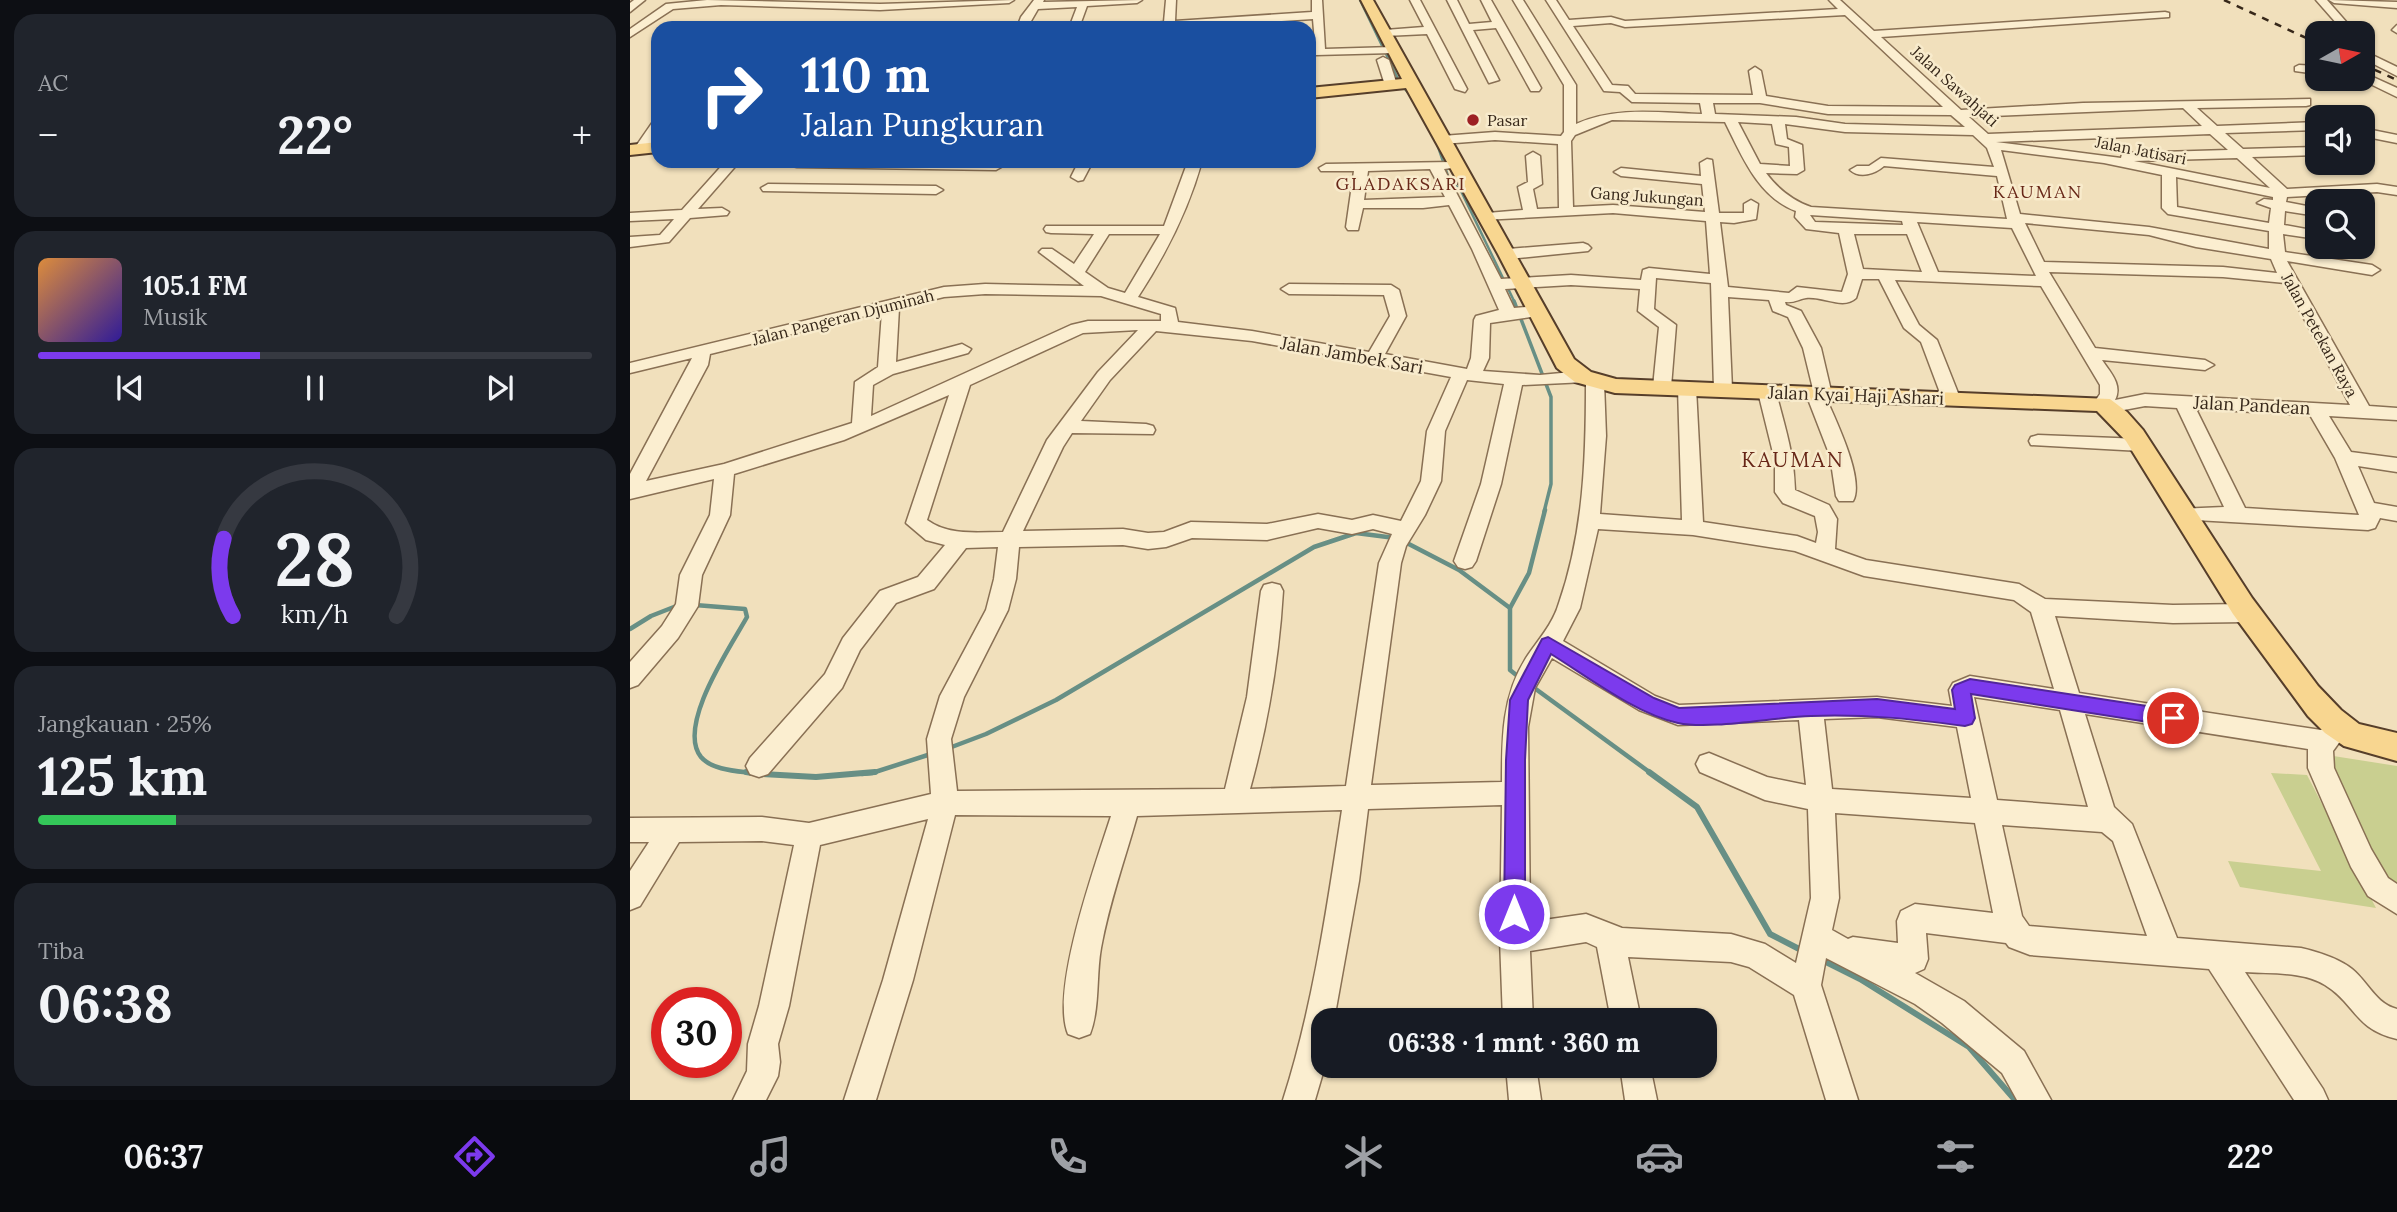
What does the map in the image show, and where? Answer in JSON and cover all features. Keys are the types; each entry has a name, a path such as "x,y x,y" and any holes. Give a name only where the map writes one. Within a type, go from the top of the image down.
{"main road":[{"path":"1367,0 1391,62 1441,140 1451,177 1499,250 1523,313 1565,363 1589,379"},
{"path":"1316,90 1391,62"},
{"name":"Jalan Kyai Haji Ashari","path":"1589,379 1615,386 2105,406"},
{"path":"2105,406 2141,445 2246,613 2333,735 2397,747"}],"street":[{"path":"630,9 640,0"},
{"path":"630,34 670,6 722,2 880,7 1009,0"},
{"path":"1026,21 1036,3 1083,4 1136,0"},
{"path":"1169,21 1171,0"},
{"path":"1317,0 1320,53 1391,62 1431,30"},
{"path":"1415,0 1461,89"},
{"path":"1452,0 1493,79"},
{"path":"1486,0 1535,88"},
{"path":"1518,0 1570,85 1566,210"},
{"path":"1551,0 1608,88 1624,89 1632,98 1760,99 1828,110 1955,112 2306,102"},
{"path":"2321,0 2340,21"},
{"path":"2334,0 2397,5"},
{"path":"1707,8 1835,1"},
{"name":"Jalan Sawahjati","path":"1835,1 1986,138 2003,172 2016,221 2041,274 2109,385 2105,406"},
{"path":"1077,21 1083,4"},
{"path":"1258,18 1287,5"},
{"path":"1567,23 1613,20 1625,24 1848,12"},
{"path":"1205,21 1319,15"},
{"path":"1872,34 2165,15"},
{"path":"1467,27 1499,25"},
{"path":"2375,60 2397,72"},
{"path":"2299,69 2305,69"},
{"path":"1755,71 1760,99"},
{"path":"2375,82 2397,93"},
{"path":"1706,99 1709,117"},
{"path":"2185,104 2242,153 2281,197 2305,207"},
{"path":"1804,122 1828,110"},
{"path":"1441,140 1495,136 1567,136 1600,117 1612,116 1778,120 1844,128 1986,138 2305,126"},
{"path":"1729,118 1773,194 1804,210 2149,230 2196,242 2372,270"},
{"path":"1757,168 1797,170 1795,145 1781,141 1778,120"},
{"path":"2375,135 2397,139"},
{"name":"Jalan Jatisari","path":"1986,138 2104,159 2169,181 2281,197"},
{"path":"2104,159 2305,151"},
{"path":"1531,213 1525,187 1535,184 1533,156"},
{"path":"1857,170 1872,170 1881,162 2003,172"},
{"path":"1707,163 1719,285 1723,389"},
{"path":"630,242 661,240 727,168"},
{"path":"856,189 871,168"},
{"path":"899,190 913,168"},
{"path":"1078,177 1082,168"},
{"path":"1129,299 1170,230 1193,168"},
{"path":"1326,168 1451,177"},
{"path":"1353,227 1361,169"},
{"path":"1621,172 1709,181"},
{"path":"1356,204 1423,204 1451,177"},
{"path":"1764,181 1794,183"},
{"path":"2169,181 2169,208 2173,211 2305,233"},
{"path":"768,188 936,190"},
{"path":"2281,197 2377,188 2397,191"},
{"name":"Jalan Petekan Raya","path":"2281,197 2273,237 2288,279 2363,412"},
{"name":"Gang Jukungan","path":"1499,250 1531,213 1630,209 1714,218 1748,217 1753,213 1751,204"},
{"path":"1804,210 1802,217 1811,226 1913,230"},
{"path":"630,217 722,212"},
{"path":"1906,215 1931,275"},
{"path":"1051,229 1170,230"},
{"path":"1076,273 1105,229"},
{"path":"1662,387 1668,325 1646,311 1650,285 1648,273 1776,298 1795,298 1797,292 1848,298 1856,274 1845,229"},
{"path":"1499,250 1583,248"},
{"path":"1499,250 1487,266 1497,284 1523,313"},
{"path":"1497,284 1499,250"},
{"path":"1499,250 1586,280 1650,285"},
{"path":"1047,251 1101,291"},
{"path":"1856,274 2223,272 2288,279"},
{"path":"1884,274 1912,328 1929,340 1951,398"},
{"name":"Jalan Pangeran Djuminah","path":"630,368 944,292 985,289 1101,291 1169,311 1161,324"},
{"path":"1289,289 1391,290 1398,316 1374,358"},
{"path":"1776,298 1779,308 1796,316 1809,339 1819,395 1845,469 1846,496"},
{"path":"887,370 891,303"},
{"path":"1299,1100 1314,1044 1345,881 1388,575 1402,535 1431,481 1436,431 1467,374 1480,358 1482,320 1490,316 1523,313"},
{"name":"Jalan Jambek Sari","path":"702,352 699,365 630,492 725,470 861,427 963,381 1078,322 1103,325 1161,324 1467,374 1533,380 1589,379"},
{"path":"860,1100 898,980 945,803 940,751 952,696 997,610 1005,579 1009,540 1054,445 1066,427 1104,376 1161,324"},
{"path":"861,427 864,382 887,370 962,349"},
{"path":"2090,353 2205,365"},
{"path":"1517,1008 1514,939 1519,700 1570,607 1590,521 1597,411 1589,379"},
{"path":"1465,561 1533,380"},
{"path":"963,381 916,523 933,534 960,540 1123,537 1160,540 1191,530 1267,532 1318,521 1352,527 1373,522 1402,535"},
{"path":"1687,388 1693,528"},
{"path":"1767,391 1786,472 1785,491 1789,496 1818,507 1826,514 1829,529 1824,553"},
{"name":"Jalan Pandean","path":"2105,406 2145,400 2183,401 2397,414"},
{"path":"2183,401 2238,515"},
{"path":"2185,514 2363,524 2370,520 2345,458 2316,409"},
{"path":"1066,427 1146,430"},
{"path":"2038,441 2141,445"},
{"path":"2345,458 2397,465"},
{"path":"630,678 670,632 688,597 691,575 720,515 725,470"},
{"path":"2367,509 2397,514"},
{"path":"1590,521 1693,528 1797,544 1864,568 2019,592 2041,607 2173,614 2246,613"},
{"path":"759,766 834,681 852,645 888,597 895,592 912,591 929,582 960,540"},
{"path":"1234,800 1251,744 1261,697 1268,651 1272,591"},
{"path":"2041,607 2102,810 2107,820 2123,834 2168,953"},
{"path":"1548,644 1647,703 1678,715 1698,717 1810,708 1877,707 1965,718"},
{"path":"2333,735 2071,703 1970,687 1961,690 2009,922 2020,937 2030,941 2301,962 2318,966 2346,983 2365,1009 2384,1022 2397,1024"},
{"path":"1810,708 1821,800 1825,898 1823,943 1807,980 1842,1100"},
{"path":"2333,735 2320,747 2321,768 2355,845 2378,887 2397,900"},
{"path":"1709,764 1765,788 1821,800 2107,820"},
{"path":"630,830 749,828 809,835 945,803 1127,804 1515,793"},
{"path":"1079,1023 1082,974 1090,932 1127,804"},
{"path":"630,896 671,831"},
{"path":"750,1100 762,1076 765,1062 762,1049 774,1006 809,835"},
{"path":"1823,943 1914,959 1911,921 1915,918 2014,930"},
{"path":"1514,939 1586,928 1610,939 1731,948 1755,954 1807,980"},
{"path":"1610,939 1624,1008"},
{"path":"1823,943 1925,994 1953,1012 2013,1062 2035,1100"},
{"path":"2217,956 2312,1100"},
{"path":"1522,1078 1525,1100"},
{"path":"1637,1078 1641,1100"}],"green space":[{"path":"2327,755 2397,766 2397,885 2385,883"},
{"path":"2271,773 2307,775 2376,908 2240,887 2228,861 2321,871"}],"waterway":[{"path":"1360,0 1400,83 1414,100"},
{"path":"1435,138 1448,176 1462,193 1515,303"},
{"path":"1514,301 1551,397 1551,484 1544,512"},
{"path":"1510,608 1529,573 1545,510"},
{"path":"949,748 986,734 1056,700 1314,547 1356,533 1395,538"},
{"path":"1403,541 1459,570 1510,608"},
{"path":"630,629 651,616 679,605"},
{"path":"695,605 745,609 747,617 719,666 700,707 695,726 695,743 701,757 711,765 752,773 746,772"},
{"path":"1510,608 1510,670 1520,678"},
{"path":"1533,687 1652,774"},
{"path":"862,774 934,753"},
{"path":"760,774 816,777 875,772"},
{"path":"1649,772 1697,807 1770,934 1803,951"},
{"path":"1820,959 1860,979 1969,1047 2015,1100"}],"railway":[{"path":"2224,0 2305,37"},
{"path":"2375,70 2397,80"}],"place":[{"name":"Pasar","path":"1473,120"}],"district":[{"name":"GLADAKSARI","path":"1401,183"},
{"name":"KAUMAN","path":"2038,191"},
{"name":"KAUMAN","path":"1793,459"}],"route":[{"path":"1514,914 1515,760 1519,700 1548,644 1647,703 1678,715 1698,717 1810,708 1877,707 1965,718 1961,690 1970,687 2173,718"}]}
